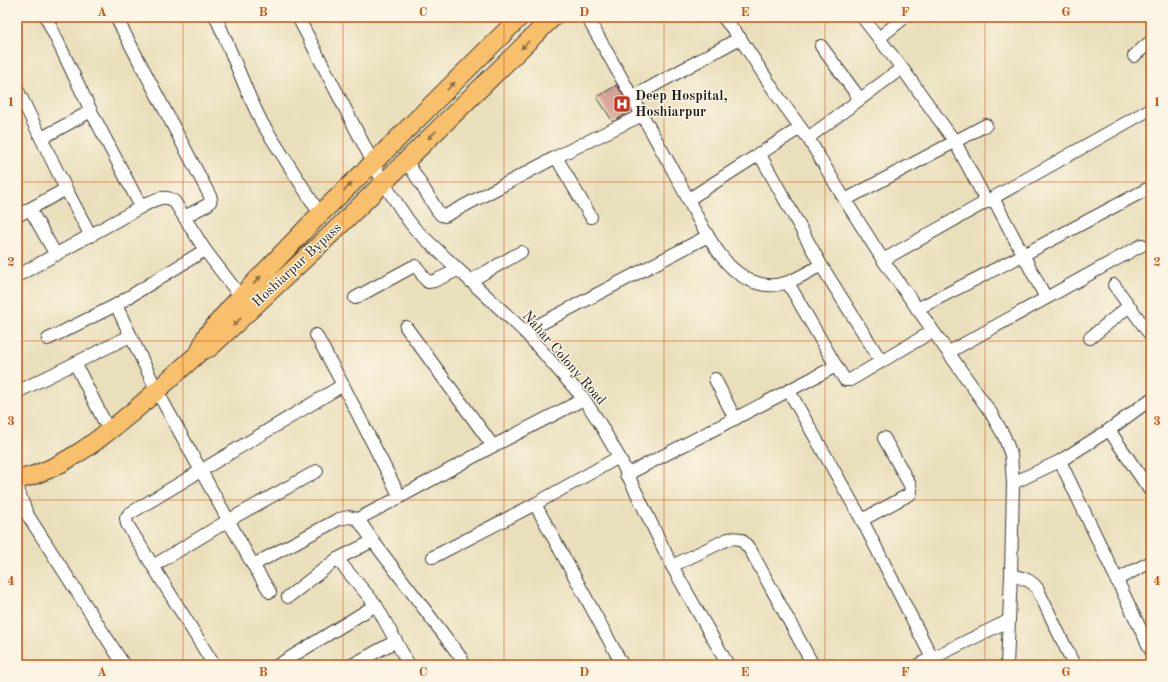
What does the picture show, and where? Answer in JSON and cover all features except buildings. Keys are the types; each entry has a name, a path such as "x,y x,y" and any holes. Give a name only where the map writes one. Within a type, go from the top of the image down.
{"highway":[{"path":"201,351 206,336 320,214 520,17"},
{"name":"Hoshiarpur Bypass","path":"18,480 46,471 96,442 157,391 201,351 209,348 215,343 330,235 553,17"}],"street":[{"path":"46,17 91,112 140,207"},
{"path":"116,17 211,198 207,206 184,217"},
{"path":"216,17 262,123 320,214"},
{"name":"Nahar Colony Road","path":"298,17 383,182 415,229 525,332 584,399 619,457 626,475 672,566 728,665"},
{"path":"587,17 633,97 708,236 723,259 744,277 756,283 771,286 788,283 821,265"},
{"path":"723,17 740,38 777,95 808,138 883,260 991,413 1004,436 1011,455 1013,483 1007,665"},
{"path":"879,38 905,17"},
{"path":"863,18 902,68 955,142 1023,255 1046,298"},
{"path":"633,97 740,38"},
{"path":"1134,56 1151,40"},
{"path":"822,46 860,99"},
{"path":"808,138 902,68"},
{"path":"17,89 91,236"},
{"path":"883,260 1151,110"},
{"path":"42,138 91,112"},
{"path":"406,160 437,210 441,215 445,216 556,157 642,115"},
{"path":"845,200 986,125"},
{"path":"689,199 800,128"},
{"path":"759,153 821,265 881,361"},
{"path":"556,157 591,217"},
{"path":"917,310 1151,187"},
{"path":"17,216 66,189"},
{"path":"17,276 91,236 140,207 164,197 174,201 205,250 241,297"},
{"path":"30,209 56,255"},
{"path":"525,332 708,236"},
{"path":"948,352 1142,245"},
{"path":"48,339 116,305 205,250"},
{"path":"470,281 522,252"},
{"path":"355,298 415,266 428,282 434,281 458,270"},
{"path":"788,283 842,378 848,381 933,331"},
{"path":"1114,285 1151,336"},
{"path":"116,305 157,391 253,565 270,592"},
{"path":"1090,338 1129,306"},
{"path":"406,327 492,446"},
{"path":"316,335 344,385 400,497"},
{"path":"17,392 130,336"},
{"path":"75,363 109,431"},
{"path":"626,475 836,366"},
{"path":"715,379 735,419"},
{"path":"214,665 152,566 127,524 126,518 129,514 344,385"},
{"path":"789,391 862,520 932,658"},
{"path":"253,565 339,519 349,517 358,519 492,446 584,399"},
{"path":"1013,483 1060,461 1109,430 1151,399"},
{"path":"1109,430 1147,477 1151,492"},
{"path":"862,520 910,494 910,485 884,438"},
{"path":"433,557 535,504 619,457"},
{"path":"1060,461 1151,651"},
{"path":"152,566 229,520 317,471"},
{"path":"18,480 19,493 27,514 124,665"},
{"path":"535,504 621,665"},
{"path":"358,519 462,659"},
{"path":"672,566 728,539 735,537 742,540 751,551 813,665"},
{"path":"288,597 337,559 373,541"},
{"path":"337,559 376,604 409,665"},
{"path":"1116,580 1151,562"},
{"path":"1011,575 1027,579 1037,588 1074,665"},
{"path":"278,665 376,604"},
{"path":"918,665 1008,621"},
{"path":"352,665 396,640"}],"place":[{"name":"Deep Hospital, Hoshiarpur","path":"622,104"}]}
